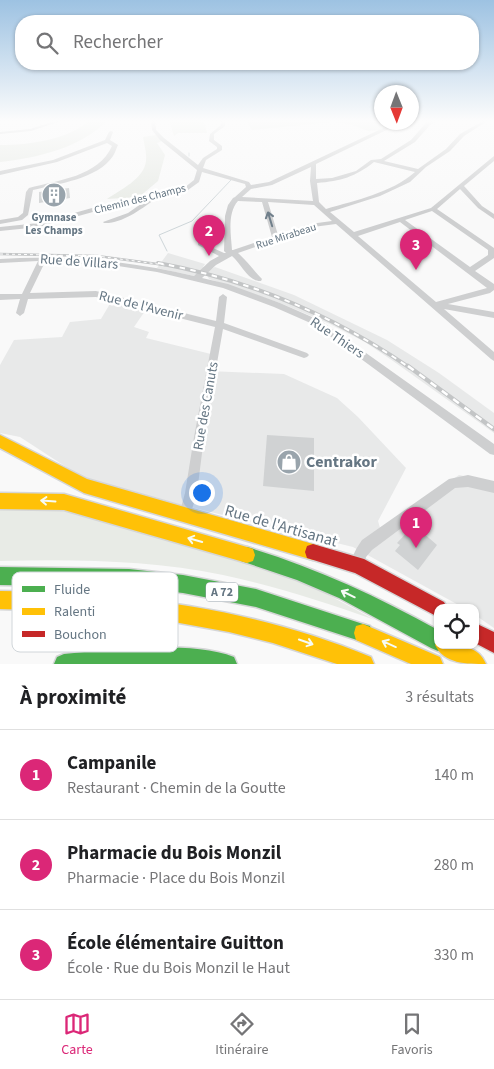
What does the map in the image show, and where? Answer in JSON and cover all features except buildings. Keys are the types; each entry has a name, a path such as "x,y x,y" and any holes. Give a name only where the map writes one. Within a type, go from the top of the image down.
{"main road":[{"name":"Rue de l'Artisanat","path":"0,441 84,486 358,565 434,606"},
{"path":"0,501 64,502 265,560 322,581 405,622 434,639"},
{"name":"A 72","path":"178,584 256,598 353,628 433,664"},
{"name":"A 72","path":"178,610 267,629 333,651 364,664"},
{"path":"479,634 494,643"},
{"path":"452,649 476,664"},
{"path":"64,664 155,655 205,659 227,664"}],"street":[{"path":"0,173 55,161 81,151"},
{"path":"0,222 20,219 26,214 31,189 72,180 108,159 113,151"},
{"name":"Chemin des Champs","path":"0,229 39,225 99,208 180,191 196,183 199,169 177,151"},
{"path":"217,151 207,156 199,169 247,183 249,187"},
{"path":"258,279 249,274 234,253 228,251 228,216 235,199 249,187 270,184 343,151"},
{"path":"314,181 347,177 374,161 382,160 397,151"},
{"path":"325,211 387,192 408,181 447,151"},
{"path":"353,235 433,209 494,158"},
{"path":"374,161 420,171"},
{"path":"314,165 316,203"},
{"path":"461,186 480,206 494,217"},
{"path":"106,222 130,214 157,196"},
{"path":"235,199 316,203 494,356"},
{"path":"264,200 276,238"},
{"path":"433,209 491,249 492,256 470,271"},
{"path":"401,220 494,287"},
{"name":"Rue Mirabeau","path":"224,256 312,225 338,222"},
{"path":"200,244 224,256"},
{"path":"196,279 213,263 224,256"},
{"path":"20,313 25,296 43,259"},
{"name":"Rue de Villars","path":"0,261 43,259 118,264 157,270"},
{"name":"Rue Thiers","path":"157,270 225,286 318,323 494,450"},
{"path":"436,305 494,287"},
{"name":"Rue de l'Avenir","path":"0,297 96,294 220,325"},
{"name":"Rue des Canuts","path":"185,515 194,483 200,427 220,325 223,297"},
{"path":"436,305 494,315"},
{"path":"220,325 304,355"},
{"path":"358,565 360,554 368,545 453,483 468,481 494,487"}],"shaded area":[{"path":"0,151 54,151 28,158 0,162"},
{"path":"162,151 165,155 158,181 139,197 107,199 131,183 141,173 146,161 146,152"},
{"path":"168,253 205,264 203,267 211,269 215,267 294,295 387,340 439,373 494,413 494,433 365,342 330,324 280,303 209,279 207,275 200,273 194,276 157,268"},
{"path":"111,302 145,311 134,327 149,332 146,338 211,354 208,371 284,374 337,398 358,417 406,468 378,521 380,528 396,520 459,475 494,482 494,628 479,618 479,604 457,604 353,547 178,504 80,476 20,437 0,433 0,365 14,340 62,337 70,322 101,319"},
{"path":"0,506 53,506 297,578 375,620 281,589 195,570 140,563 56,560 0,561"}],"waterway":[{"path":"167,251 159,235 192,221 231,180"}],"railway":[{"path":"0,254 97,256 165,265"},
{"path":"158,263 225,279 290,302 351,332 410,368"},
{"path":"408,366 494,429"}],"traffic: fast":[{"path":"247,555 297,572 346,592 434,639"},
{"path":"0,576 12,576"},
{"path":"178,583 256,598 363,633"},
{"path":"64,664 125,657 166,657 227,664"}],"traffic: slow":[{"path":"0,441 84,486 313,552"},
{"path":"0,501 64,502 247,555"},
{"path":"0,600 12,600"},
{"path":"178,613 273,634 364,664"},
{"path":"363,633 433,664"},
{"path":"452,649 476,664"}],"traffic: jam":[{"path":"313,552 358,565 434,606"},
{"path":"479,634 494,643"}],"place":[{"name":"Gymnase Les Champs","path":"54,195"},
{"name":"Pharmacie du Bois Monzil","path":"209,256"},
{"name":"École élémentaire Guitton","path":"416,270"},
{"name":"Centrakor","path":"289,462"},
{"name":"Campanile","path":"416,548"}]}
